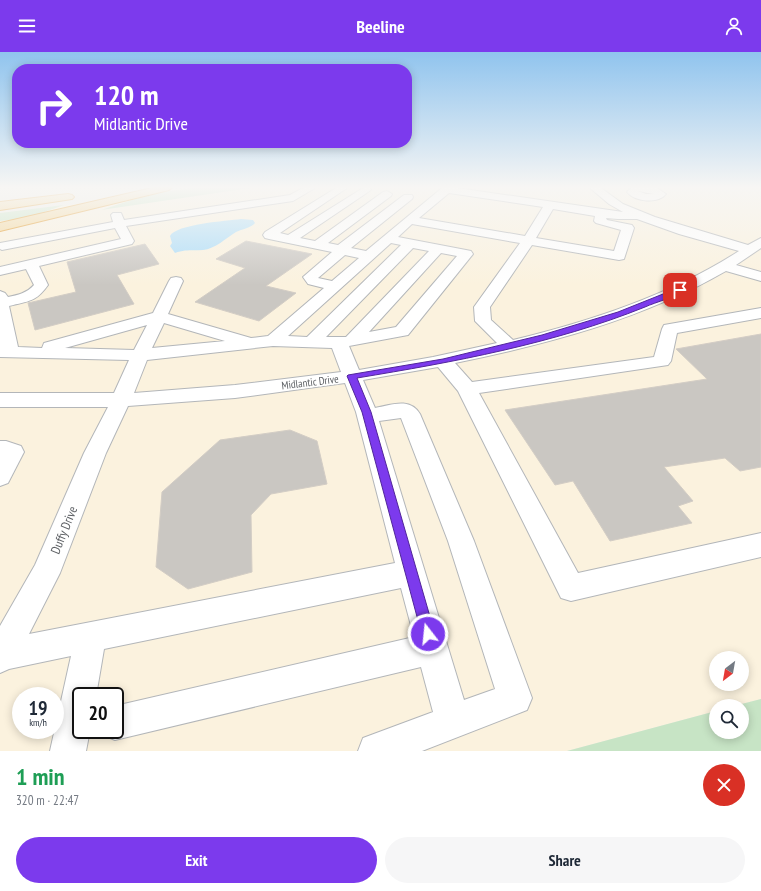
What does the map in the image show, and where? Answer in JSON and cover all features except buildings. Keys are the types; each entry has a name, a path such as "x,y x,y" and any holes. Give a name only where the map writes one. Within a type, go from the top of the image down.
{"highway":[{"path":"0,227 27,221"}],"street":[{"path":"1,251 132,221"},
{"path":"1,251 45,231 137,221"},
{"path":"291,221 269,235 370,256"},
{"path":"290,239 319,221"},
{"path":"318,245 351,221"},
{"path":"335,286 313,281 310,278 379,221"},
{"path":"263,342 335,286 409,221"},
{"path":"413,221 620,256 628,228 619,224 600,221"},
{"path":"510,346 483,321 482,307 540,221"},
{"path":"656,221 676,228 755,246"},
{"path":"0,271 128,240 120,223"},
{"path":"13,352 140,355 263,342 346,341 402,330 466,254 388,239"},
{"path":"312,342 411,244"},
{"name":"Midlantic Drive","path":"0,398 122,400 200,395 352,376 443,361 510,346 584,326 630,311 680,290 725,266 755,246"},
{"path":"346,341 438,249"},
{"path":"13,352 1,300 27,297 36,293 41,285 31,264"},
{"path":"725,266 761,277"},
{"name":"Duffy Drive","path":"0,656 46,573 96,453 122,400 140,355 176,281"},
{"path":"467,389 662,361 670,329 761,313"},
{"path":"13,352 159,316 263,342"},
{"path":"346,341 352,376 367,416 453,722"},
{"path":"443,361 467,389 571,588 761,545"},
{"path":"367,416 406,410 410,414 461,541 515,698 376,751"},
{"path":"0,449 6,449 13,452 0,477"},
{"path":"0,656 411,573"},
{"path":"83,687 91,637"},
{"path":"124,721 432,649"}],"shaded area":[{"path":"0,221 761,221 761,699 749,702 749,699 709,699 709,713 567,751 0,751"}],"green space":[{"path":"761,699 761,751 567,751 709,713 709,739 749,739 749,702"}],"water":[{"path":"228,221 253,221 255,223 236,232 212,248 175,253 170,246 172,243 170,236 174,232 182,229 202,224"}],"route":[{"path":"428,634 366,412 352,376 404,369 545,337 620,314 680,290"}]}
